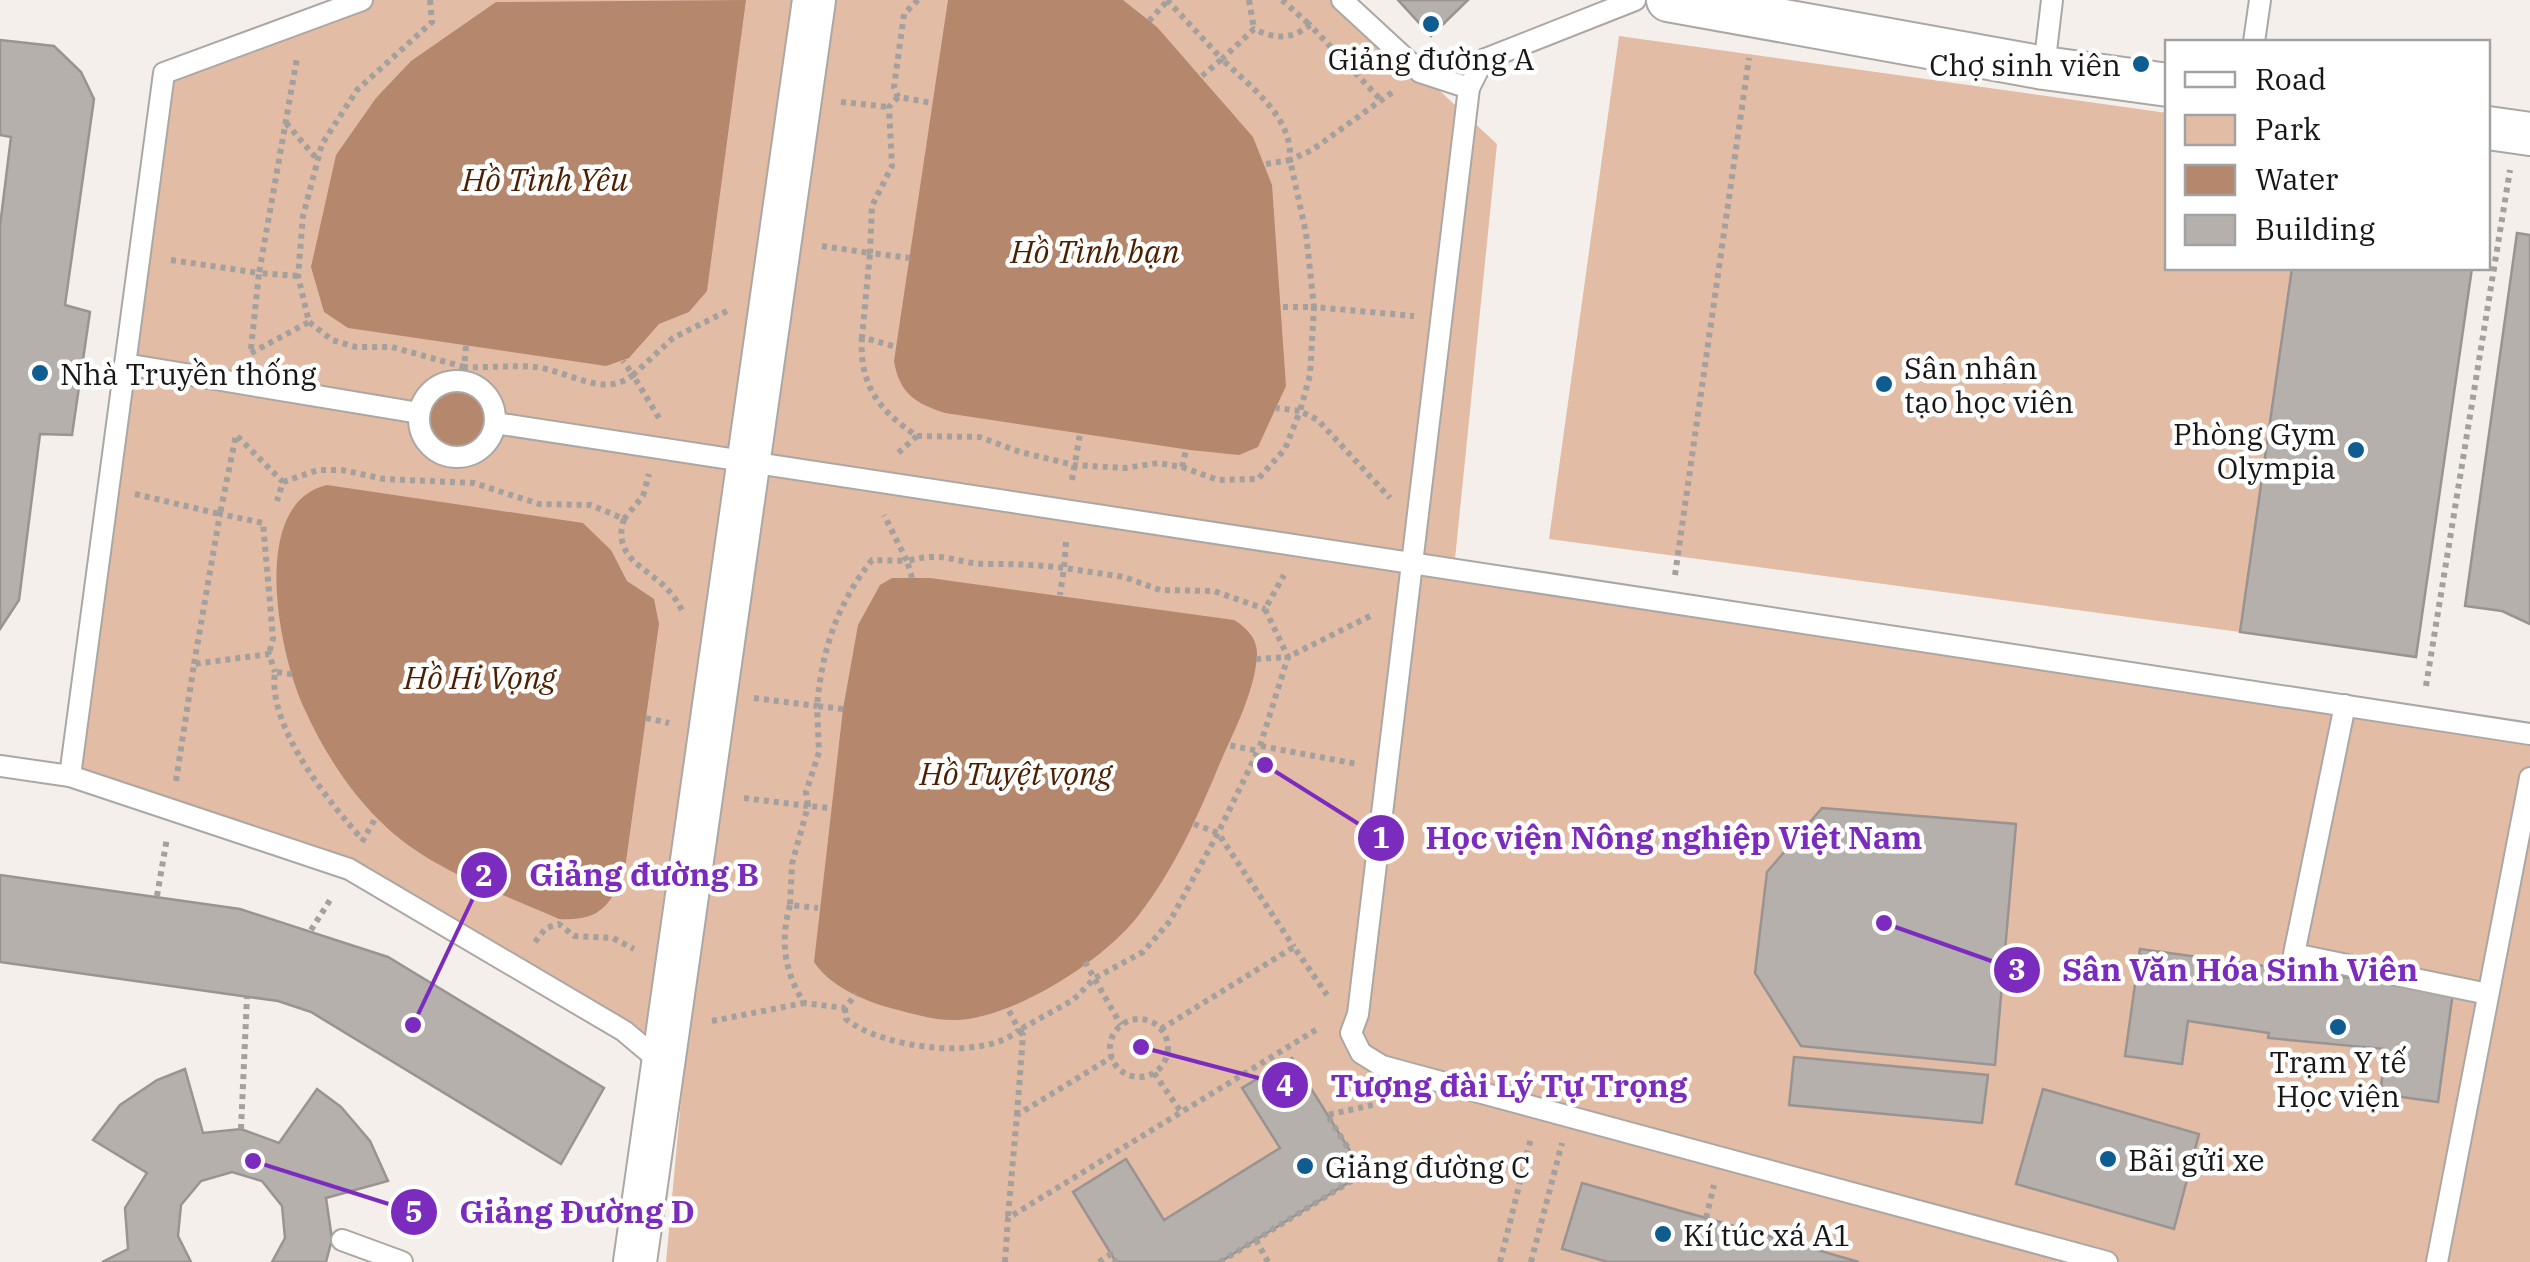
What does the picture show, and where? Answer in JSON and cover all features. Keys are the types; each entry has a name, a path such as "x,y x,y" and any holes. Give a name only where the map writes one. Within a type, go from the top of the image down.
{"street":[{"path":"635,1262 814,0"},
{"path":"1668,0 2044,68 2165,85"},
{"path":"2490,128 2530,134"}],"lane":[{"path":"70,776 164,74 362,0"},
{"path":"1342,0 1420,72 1469,88"},
{"path":"1635,0 1483,60 1469,88 1358,1014 1351,1034 1361,1054 1382,1066 2107,1262"},
{"path":"2044,68 2052,0"},
{"path":"2254,40 2260,0"},
{"path":"125,364 419,414"},
{"path":"462,381 487,395 495,423 481,449 452,457 426,442 419,414 434,388 462,381"},
{"path":"495,423 2530,734"},
{"path":"2345,705 2294,954 2488,994"},
{"path":"0,766 70,776 349,869 624,1031 664,1064"},
{"path":"2437,1262 2530,778"},
{"path":"342,1240 402,1262"}],"path":[{"path":"430,0 432,22 357,90 322,144 303,216 298,276 309,322 332,340 356,346 392,346 464,367 534,367 594,384 613,384 633,375 673,338 732,309 737,298"},
{"path":"898,97 894,80 901,24 904,14 918,0"},
{"path":"888,483 898,450 917,436 980,437 1020,452 1074,464 1125,468 1158,463 1218,480 1258,479 1285,449 1310,375 1314,307 1290,143 1271,108 1167,0 1149,21"},
{"path":"1249,0 1254,29"},
{"path":"1282,0 1381,100"},
{"path":"244,384 303,22"},
{"path":"1254,29 1280,38 1298,34 1310,25"},
{"path":"1202,76 1254,29"},
{"path":"1670,602 1750,54 1769,57"},
{"path":"1266,164 1290,160 1312,150 1420,72"},
{"path":"898,97 932,102"},
{"path":"898,97 889,107 892,166 872,206 862,374 871,393 917,436"},
{"path":"824,100 889,107"},
{"path":"286,122 318,160"},
{"path":"2421,717 2510,167 2530,170"},
{"path":"806,243 910,258"},
{"path":"140,256 298,276"},
{"path":"1283,308 1441,318"},
{"path":"251,349 264,349 309,322"},
{"path":"862,337 896,346"},
{"path":"464,367 466,346"},
{"path":"623,362 660,416 643,496 624,519 621,529 634,566 668,588 736,696 843,709"},
{"path":"1276,408 1300,410 1318,420 1416,525"},
{"path":"157,896 236,435 283,482"},
{"path":"1182,468 1186,450"},
{"path":"283,482 318,470 342,470 384,479 474,483 539,504 590,505 624,519"},
{"path":"866,480 912,578"},
{"path":"278,501 283,482"},
{"path":"109,488 264,523 273,638 269,654 276,672 273,689 294,742 324,798 363,840"},
{"path":"856,994 845,1008 846,1018 864,1031 924,1046 996,1044 1073,1000 1095,978 1143,952 1159,935 1218,833 1259,749 1288,657 1265,609 1286,572 1290,544"},
{"path":"804,1003 794,986 784,950 792,864 808,806 806,792 819,752 817,706 830,651 829,632 852,585 872,560 907,561 945,554 991,564 1015,561 1064,568 1060,596"},
{"path":"1256,660 1288,657 1407,597"},
{"path":"194,664 269,654"},
{"path":"276,672 292,674"},
{"path":"1228,746 1387,769"},
{"path":"725,796 830,808"},
{"path":"1194,824 1218,833 1337,1010 1335,1018"},
{"path":"790,905 818,908"},
{"path":"517,968 546,928 558,924 574,936 627,942 634,948 635,959"},
{"path":"1161,1028 1294,948"},
{"path":"1086,962 1122,1025"},
{"path":"241,1129 247,996"},
{"path":"694,1024 804,1003 845,1008"},
{"path":"1006,1262 1023,1035 1007,1007"},
{"path":"1008,1218 1335,1018 1358,1014"},
{"path":"1142,1019 1161,1028 1168,1048 1164,1063 1154,1072 1126,1073 1112,1057 1111,1043 1122,1025 1142,1019"},
{"path":"1017,1115 1112,1057"},
{"path":"1154,1072 1181,1112"},
{"path":"1220,1262 1364,1173 1327,1115 1396,1099"},
{"path":"1500,1262 1538,1110"},
{"path":"1532,1262 1568,1118"},
{"path":"1067,1182 1073,1192"},
{"path":"1256,1240 1268,1262"},
{"path":"1098,1262 1112,1254 1116,1262"}],"green space":[{"path":"362,0 1342,0 1497,144 1454,569 2530,734 2530,1262 666,1262 684,1068 349,869 70,776 164,73"},
{"path":"1619,36 2165,113 2165,270 2292,270 2240,632 1549,539"}],"water":[{"name":"Hồ Tình Yêu","path":"746,0 707,291 689,312 659,324 629,358 606,366 348,328 324,312 311,267 336,155 376,98 411,61 496,2"},
{"name":"Hồ Tình bạn","path":"948,0 1123,0 1157,27 1253,137 1272,185 1286,386 1258,447 1239,455 1190,450 945,413 917,401 905,389 894,361"},
{"path":"457,388 480,397 489,420 480,443 457,452 434,443 425,420 434,397"},
{"name":"Hồ Hi Vọng","path":"327,485 583,523 611,550 627,581 654,599 659,624 624,876 600,911 583,918 559,919 441,866 380,821 337,768 311,723 295,684 279,618 276,583 278,549 287,520 302,498"},
{"name":"Hồ Tuyệt vọng","path":"892,578 930,578 1234,620 1256,644 1248,697 1203,803 1174,861 1138,916 1081,968 1031,998 981,1017 943,1020 875,1003 840,987 814,962 843,709 858,625 880,585"}],"building":[{"name":"Giảng đường A","path":"1398,0 1468,0 1431,36"},
{"name":"Nhà Truyền thống","path":"0,40 54,46 81,72 94,99 65,305 90,312 72,435 40,434 19,600 0,629 0,226 11,137 0,135"},
{"path":"2517,233 2530,235 2530,624 2502,611 2465,606"},
{"name":"Phòng Gym Olympia","path":"2292,270 2472,270 2416,657 2240,632"},
{"path":"1822,808 2016,824 1995,1065 1801,1046 1755,973 1767,872"},
{"path":"0,875 240,909 388,957 604,1088 561,1164 311,1012 278,1001 0,962"},
{"name":"Trạm Y tế Học viện","path":"2140,949 2453,992 2438,1102 2380,1094 2386,1049 2268,1038 2269,1033 2188,1021 2182,1064 2125,1056"},
{"path":"1794,1057 1988,1075 1982,1123 1789,1105"},
{"name":"Giảng đường C","path":"1292,1058 1364,1173 1220,1262 1116,1262 1073,1192 1126,1159 1164,1220 1280,1148 1242,1088"},
{"path":"185,1069 203,1133 241,1129 279,1143 317,1089 341,1107 370,1141 388,1181 326,1198 332,1239 326,1262 272,1262 285,1238 282,1206 262,1181 232,1172 201,1181 181,1205 178,1236 191,1262 102,1262 128,1249 125,1208 147,1173 93,1140 120,1105 157,1080"},
{"name":"Bãi gửi xe","path":"2043,1089 2199,1134 2174,1229 2016,1184"},
{"name":"Kí túc xá A1","path":"1582,1183 1859,1262 1608,1262 1562,1249"}],"place":[{"name":"Giảng đường A","path":"1431,24"},
{"name":"Chợ sinh viên","path":"2141,64"},
{"name":"Nhà Truyền thống","path":"40,373"},
{"name":"Sân nhân tạo học viên","path":"1884,384"},
{"name":"Phòng Gym Olympia","path":"2356,450"},
{"name":"Học viện Nông nghiệp Việt Nam","path":"1265,765"},
{"name":"Sân Văn Hóa Sinh Viên","path":"1884,923"},
{"name":"Giảng đường B","path":"413,1025"},
{"name":"Trạm Y tế Học viện","path":"2338,1027"},
{"name":"Tượng đài Lý Tự Trọng","path":"1141,1047"},
{"name":"Bãi gửi xe","path":"2108,1159"},
{"name":"Giảng Đường D","path":"253,1161"},
{"name":"Giảng đường C","path":"1305,1166"},
{"name":"Kí túc xá A1","path":"1663,1234"}]}
